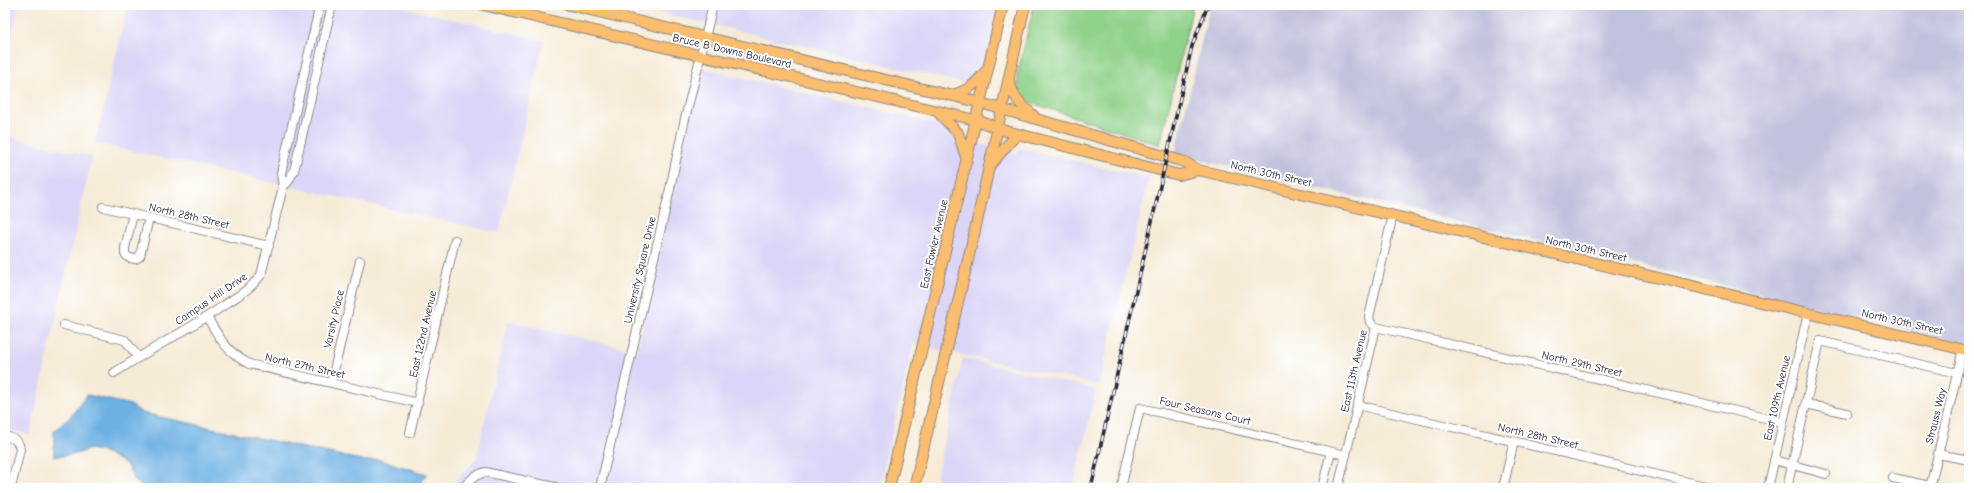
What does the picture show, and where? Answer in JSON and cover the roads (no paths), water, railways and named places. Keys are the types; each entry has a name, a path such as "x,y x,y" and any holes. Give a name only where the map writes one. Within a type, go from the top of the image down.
{"main road":[{"name":"Bruce B Downs Boulevard","path":"483,5 976,120"},
{"name":"Bruce B Downs Boulevard","path":"569,5 948,96 980,102 1002,109"},
{"name":"East Fowler Avenue","path":"890,488 1003,5"},
{"path":"914,488 998,128 1025,5"},
{"path":"948,96 970,89 978,82 988,68"},
{"path":"1008,80 1019,104 1037,118"},
{"name":"North 30th Street","path":"1002,109 1185,162 1198,170 1966,350"},
{"path":"936,111 954,127 958,133 967,159"},
{"name":"North 30th Street","path":"976,120 1017,134 1179,175 1198,170"},
{"path":"989,167 1017,134"}],"street":[{"name":"Campus Hill Drive","path":"114,373 138,357 207,317 254,285 261,275 283,187 281,173 320,5"},
{"name":"Campus Hill Drive","path":"283,187 294,171 332,5"},
{"name":"University Square Drive","path":"600,488 713,5"},
{"name":"North 28th Street","path":"103,207 269,246"},
{"path":"133,214 125,248 125,254 129,258 136,259 140,256 149,218"},
{"name":"East 113th Avenue","path":"1338,488 1376,327 1370,322 1369,317 1393,215"},
{"name":"East 122nd Avenue","path":"410,433 455,240"},
{"name":"Varsity Place","path":"331,383 360,261"},
{"name":"East 109th Avenue","path":"1768,488 1808,313"},
{"name":"North 27th Street","path":"207,317 224,346 234,356 249,364 418,403"},
{"path":"64,325 125,340 138,357"},
{"name":"North 29th Street","path":"1376,327 1783,422"},
{"path":"1787,488 1820,341 1957,372"},
{"name":"Strauss Way","path":"1930,487 1957,372 1966,350"},
{"name":"North 28th Street","path":"1357,404 1714,488"},
{"path":"1806,404 1847,413"},
{"name":"Four Seasons Court","path":"1121,488 1140,408 1346,455"},
{"path":"5,436 15,439 20,444 11,488"},
{"path":"1503,488 1514,441"},
{"path":"1322,488 1331,452"},
{"path":"1938,454 1969,460"},
{"path":"1774,460 1826,474"},
{"path":"462,488 475,476 485,472 560,488"},
{"path":"1893,478 1930,487"}],"water":[{"path":"87,395 131,405 142,413 366,461 377,459 427,474 416,488 145,488 135,481 127,465 107,453 90,449 76,454 54,457 54,431 70,417"}],"railway":[{"path":"1091,488 1192,46 1208,5"}]}
